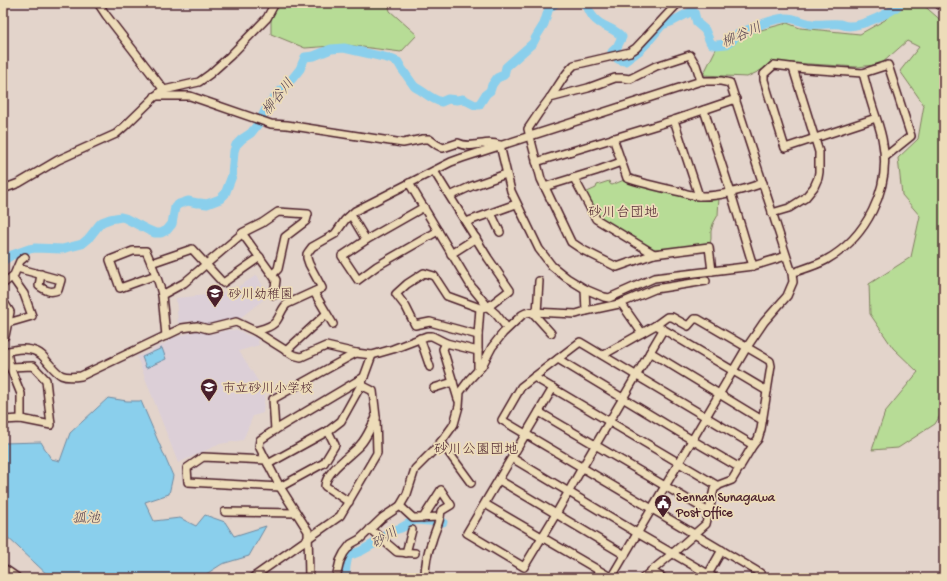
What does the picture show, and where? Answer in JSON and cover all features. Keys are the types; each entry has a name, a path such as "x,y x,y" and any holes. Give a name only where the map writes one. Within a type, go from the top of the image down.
{"highway":[{"path":"940,3 944,7"}],"main road":[{"path":"3,568 12,577"}],"street":[{"path":"98,3 164,90"},
{"path":"3,188 18,184 58,160 116,134 160,92 199,82 230,56 266,18 275,3"},
{"path":"678,3 636,48 630,52 574,65 566,74 528,129 544,187 571,242 583,250 617,267 654,254 709,248 712,271"},
{"path":"550,98 588,88 616,78 630,79 656,66 690,55 696,65 701,81"},
{"path":"876,118 785,148 764,80 764,74 774,65 793,68 863,73 888,65 911,136 885,157"},
{"path":"772,213 789,208 805,198 814,187 818,178 820,164 816,138 793,68"},
{"path":"792,273 826,260 849,242 860,231 875,207 881,192 885,166 884,144 863,73"},
{"path":"255,331 275,323 283,307 287,304 322,288 309,264 307,254 317,243 335,234 345,220 355,211 373,201 451,162 500,145 701,81 721,81 730,83 792,273 793,282 787,296 764,322 747,347 611,578 542,536 485,504"},
{"path":"155,96 190,96 271,124 287,125 403,143 429,139 443,148 458,143 463,146 494,143 500,145"},
{"path":"536,162 674,120 736,99"},
{"path":"704,110 753,266"},
{"path":"674,120 699,196"},
{"path":"613,138 627,178 647,184 699,196 731,193 763,183"},
{"path":"500,145 510,190 539,250 552,266 567,278 585,289 604,297 609,298 654,278 753,266 786,256"},
{"path":"544,187 621,162"},
{"path":"434,171 488,258 510,290 488,307 480,308 447,296 434,276 424,273 396,294 406,307 415,325 430,322 478,336"},
{"path":"450,196 472,186 506,174"},
{"path":"574,178 596,219 654,254"},
{"path":"409,183 471,286 507,328"},
{"path":"466,222 516,204"},
{"path":"424,207 366,240 342,256 358,280 377,266 438,231"},
{"path":"162,295 184,283 242,233 262,223 278,212 308,214 306,221 285,237 278,270 273,274"},
{"path":"491,213 500,232"},
{"path":"351,215 366,240"},
{"path":"242,233 273,274 276,280 274,294"},
{"path":"452,254 476,238"},
{"path":"151,263 192,249 222,283 260,257"},
{"path":"156,275 120,288 110,260 133,251 146,250 151,263 156,275 160,285 166,336"},
{"path":"3,284 14,275 20,262 25,257"},
{"path":"17,268 41,274"},
{"path":"8,323 32,316 24,294 12,277"},
{"path":"534,313 539,281"},
{"path":"336,578 340,560 350,544 360,539 382,518 400,506 407,494 415,469 441,442 454,424 459,406 460,392 486,360 492,347 507,328 526,313 576,314 621,303 654,289 706,281"},
{"path":"585,289 586,311"},
{"path":"314,292 333,324"},
{"path":"3,301 10,312 5,336 3,337"},
{"path":"621,303 642,333"},
{"path":"478,370 480,308"},
{"path":"534,313 552,333"},
{"path":"286,351 326,314"},
{"path":"603,355 656,325 667,317 672,317 688,326 694,319 698,319 770,361 771,366 761,429 758,439 732,480 714,489 706,524 643,578"},
{"path":"21,418 21,394 5,351 22,349 36,351 58,373 64,377 72,378 81,376 182,328 197,326 208,329 236,322 255,331 293,355 301,357 326,346 372,355 427,336 432,336 446,343 478,351"},
{"path":"656,325 767,391"},
{"path":"553,388 468,533 524,567 663,330"},
{"path":"420,338 430,367"},
{"path":"753,445 580,342 521,387 502,420 760,573 757,578"},
{"path":"446,343 443,349 459,401"},
{"path":"650,352 762,420"},
{"path":"275,430 273,399 356,353"},
{"path":"328,431 336,446 324,463 280,487 188,482 187,468 203,457 267,462 328,431 341,421 361,385 372,355"},
{"path":"558,359 740,468"},
{"path":"3,420 21,418 52,425 46,380 33,366 10,367"},
{"path":"309,578 308,532 280,487 259,446 260,440 364,377"},
{"path":"534,377 718,486"},
{"path":"434,388 453,382"},
{"path":"252,578 340,516 378,453 373,391 361,385"},
{"path":"539,412 709,512"},
{"path":"349,502 325,486 325,482 328,476 361,444 376,417"},
{"path":"441,442 471,483"},
{"path":"512,458 673,553 707,576 715,578"},
{"path":"499,480 625,555"},
{"path":"423,518 441,490 451,505 441,511 438,526 431,541 425,567 425,578"},
{"path":"400,506 413,518 440,517"},
{"path":"225,512 296,513"},
{"path":"370,529 397,552 415,553"},
{"path":"406,553 412,530"},
{"path":"707,576 722,550"},
{"path":"651,572 663,578"}],"shaded area":[{"name":"砂川幼稚園","path":"257,275 268,296 240,318 232,322 207,324 189,321 178,323 176,298 228,293"},
{"name":"市立砂川小学校","path":"228,330 238,330 257,338 259,345 239,351 265,392 263,413 253,416 243,440 220,444 178,463 137,357 164,344 172,338 197,331 211,334"}],"green space":[{"path":"280,3 388,3 390,11 417,35 401,52 347,45 305,48 271,34 271,15"},
{"path":"902,3 921,3 944,23 944,409 935,424 898,448 872,450 885,412 918,372 893,348 870,314 869,284 911,257 920,216 902,195 898,158 918,139 924,105 900,71 919,47 907,41 881,64 858,67 778,62 747,77 703,75 720,41 787,23 800,28 860,34 885,20"},
{"path":"624,180 719,197 718,215 711,231 710,244 654,249 597,219 585,193 596,188 597,185 609,181 612,185"}],"water":[{"path":"162,348 166,359 146,368 142,357"},
{"name":"狐池","path":"108,398 127,401 141,401 173,476 169,494 145,502 154,521 180,518 196,526 205,515 225,522 234,536 266,526 249,556 222,564 200,578 140,578 127,574 117,578 51,578 3,533 3,443 41,442 51,459 60,461 70,433"}],"waterway":[{"name":"柳谷川","path":"3,261 12,255 29,249 62,249 82,244 102,222 121,217 155,233 161,233 167,230 172,224 175,207 179,204 188,201 207,204 220,199 225,194 232,176 234,151 236,145 251,133 258,124 270,102 300,69 305,57 314,56 331,49 344,48 388,58 398,62 414,86 434,99 441,102 448,99 463,99 475,105 479,105 486,94 490,91 497,78 504,75 506,67 533,43 544,24 549,8 556,3"},
{"name":"柳谷川","path":"586,3 591,15 597,21 615,31 622,37 617,47 612,52 614,56 625,61 640,50 662,25 692,11 694,12 697,23 705,30 710,42 716,45 727,44 733,40 736,35 766,22 785,18 791,18 812,24 840,24 848,26 861,24 884,15 901,3"},
{"name":"砂川","path":"348,578 346,570 348,556 361,551 384,538 388,532 401,528 415,520 443,522"}],"place":[{"name":"砂川幼稚園","path":"215,308"},
{"name":"市立砂川小学校","path":"209,402"},
{"name":"Sennan Sunagawa Post Office","path":"663,518"}],"district":[{"name":"砂川台団地","path":"623,211"},
{"name":"砂川公園団地","path":"476,448"}]}
